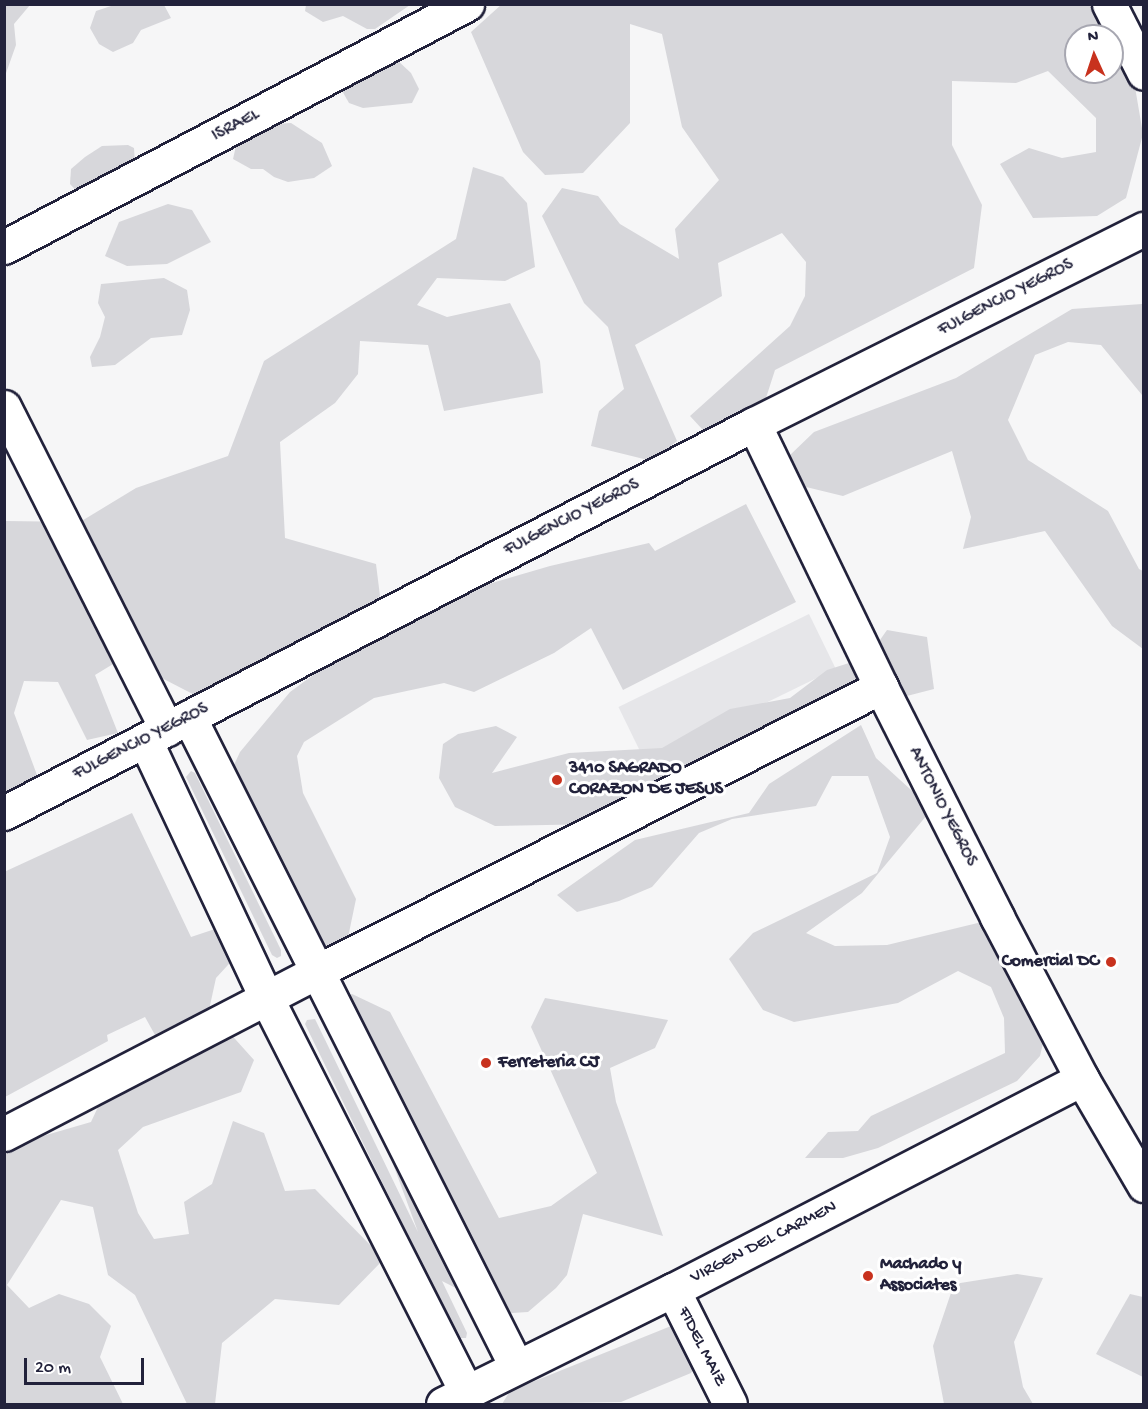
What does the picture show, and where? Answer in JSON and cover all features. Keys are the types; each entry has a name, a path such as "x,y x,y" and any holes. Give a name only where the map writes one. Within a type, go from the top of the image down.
{"street":[{"name":"ISRAEL","path":"4,247 467,4"},
{"path":"1109,4 1143,73"},
{"name":"FULGENCIO YEGROS","path":"4,813 754,424 1143,229"},
{"path":"4,407 167,729 316,972 516,1366"},
{"name":"ANTONIO YEGROS","path":"754,424 881,687 1082,1079 1143,1183"},
{"path":"4,1134 316,972 881,687"},
{"path":"167,729 266,998 455,1398"},
{"name":"VIRGEN DEL CARMEN","path":"455,1398 673,1290 1082,1079"},
{"name":"FIDEL MAIZ","path":"673,1290 730,1404"}],"shaded area":[{"path":"5,4 30,5 14,24 16,45 5,76"},
{"path":"117,4 164,5 171,18 141,30 133,43 113,52 99,44 90,28 96,11"},
{"path":"306,4 410,5 375,29 367,29 343,16 323,22 305,11"},
{"path":"502,4 1121,5 1143,134 1126,198 1097,216 1033,218 1000,164 1029,148 1062,158 1096,152 1096,118 1048,71 1016,83 952,81 952,145 982,205 974,268 775,370 765,401 714,442 690,416 790,326 805,296 806,262 782,233 718,263 722,296 635,345 677,441 652,461 591,446 599,411 624,389 608,327 584,303 542,216 562,188 598,196 620,224 679,259 675,229 719,180 682,127 662,34 630,24 630,123 583,173 545,175 523,152 471,32"},
{"path":"396,59 411,73 419,89 412,103 363,108 349,103 341,89 353,71"},
{"path":"291,123 322,143 332,166 314,178 288,182 274,177 263,169 251,169 233,159 238,137 259,125"},
{"path":"128,145 134,148 135,163 83,198 70,184 71,169 85,157 102,146"},
{"path":"473,167 503,177 527,203 535,267 505,281 437,278 417,305 447,317 510,303 540,361 543,393 444,411 428,345 360,341 358,374 335,403 280,442 285,538 376,564 380,596 283,691 214,705 123,658 95,675 118,733 87,740 58,682 24,681 14,713 37,775 5,802 5,521 80,522 136,488 228,456 264,361 456,239"},
{"path":"168,204 192,210 211,242 167,264 127,266 105,256 119,222"},
{"path":"164,278 187,290 190,310 182,335 151,338 115,365 92,367 90,357 100,337 105,317 98,303 101,284"},
{"path":"1142,304 1142,395 1101,345 1068,342 1035,355 1008,420 1028,460 1108,511 1139,569 1143,571 1143,649 1112,626 1045,531 963,549 971,517 952,451 843,496 806,487 789,456 814,432 956,378 1072,309"},
{"path":"746,504 796,602 623,690 591,628 554,653 474,692 444,683 374,698 304,742 297,756 303,793 356,899 345,952 329,958 253,818 233,767 240,752 290,692 353,646 454,594 550,566 649,543 655,551"},
{"path":"809,614 836,669 645,762 618,707"},
{"path":"887,630 927,637 934,689 899,698 598,824 495,826 455,807 439,778 443,744 458,734 496,726 517,737 492,773 569,753 662,748 730,709 790,698 827,670 868,657"},
{"path":"861,725 876,758 932,809 862,893 806,933 835,946 887,945 990,920 1048,1022 1040,1056 1017,1081 878,1148 843,1158 805,1158 828,1132 858,1131 871,1116 1005,1053 1004,1018 991,987 958,971 898,1003 794,1022 763,1010 729,959 753,933 877,873 890,837 868,776 832,776 816,806 732,819 699,833 652,887 619,901 577,912 557,895 635,840 749,813 769,784"},
{"path":"191,771 195,773 281,950 281,956 277,958 272,955 186,777"},
{"path":"132,813 191,937 221,927 238,954 216,978 209,1010 254,1060 241,1092 143,1127 118,1150 138,1213 154,1239 189,1234 184,1202 212,1184 233,1121 264,1133 285,1191 315,1189 384,1259 339,1305 275,1299 222,1343 215,1404 187,1404 135,1295 108,1275 93,1207 61,1200 7,1285 29,1308 59,1294 89,1304 111,1326 100,1357 123,1404 5,1404 5,1147 91,1122 118,1064 155,1035 145,1017 107,1035 108,1041 5,1097 4,872"},
{"path":"352,994 390,1012 499,1218 551,1206 597,1173 531,1027 545,998 668,1020 655,1048 610,1068 616,1102 663,1236 583,1214 567,1275 556,1288 528,1312 512,1313 497,1309 442,1281 467,1333 466,1338 458,1338 305,1024 307,1020 315,1019 418,1232 339,1017 337,1002"},
{"path":"1017,1274 1043,1278 1014,1342 1023,1387 1033,1404 944,1404 933,1346 954,1284"},
{"path":"1130,1294 1143,1297 1143,1377 1096,1354"},
{"path":"676,1324 694,1368 691,1373 621,1402 502,1404 510,1391"}],"place":[{"name":"3410 SAGRADO CORAZON DE JESUS","path":"557,780"},
{"name":"Comercial DC","path":"1111,962"},
{"name":"Ferreteria CJ","path":"486,1063"},
{"name":"Machado y Associates","path":"868,1276"}]}
